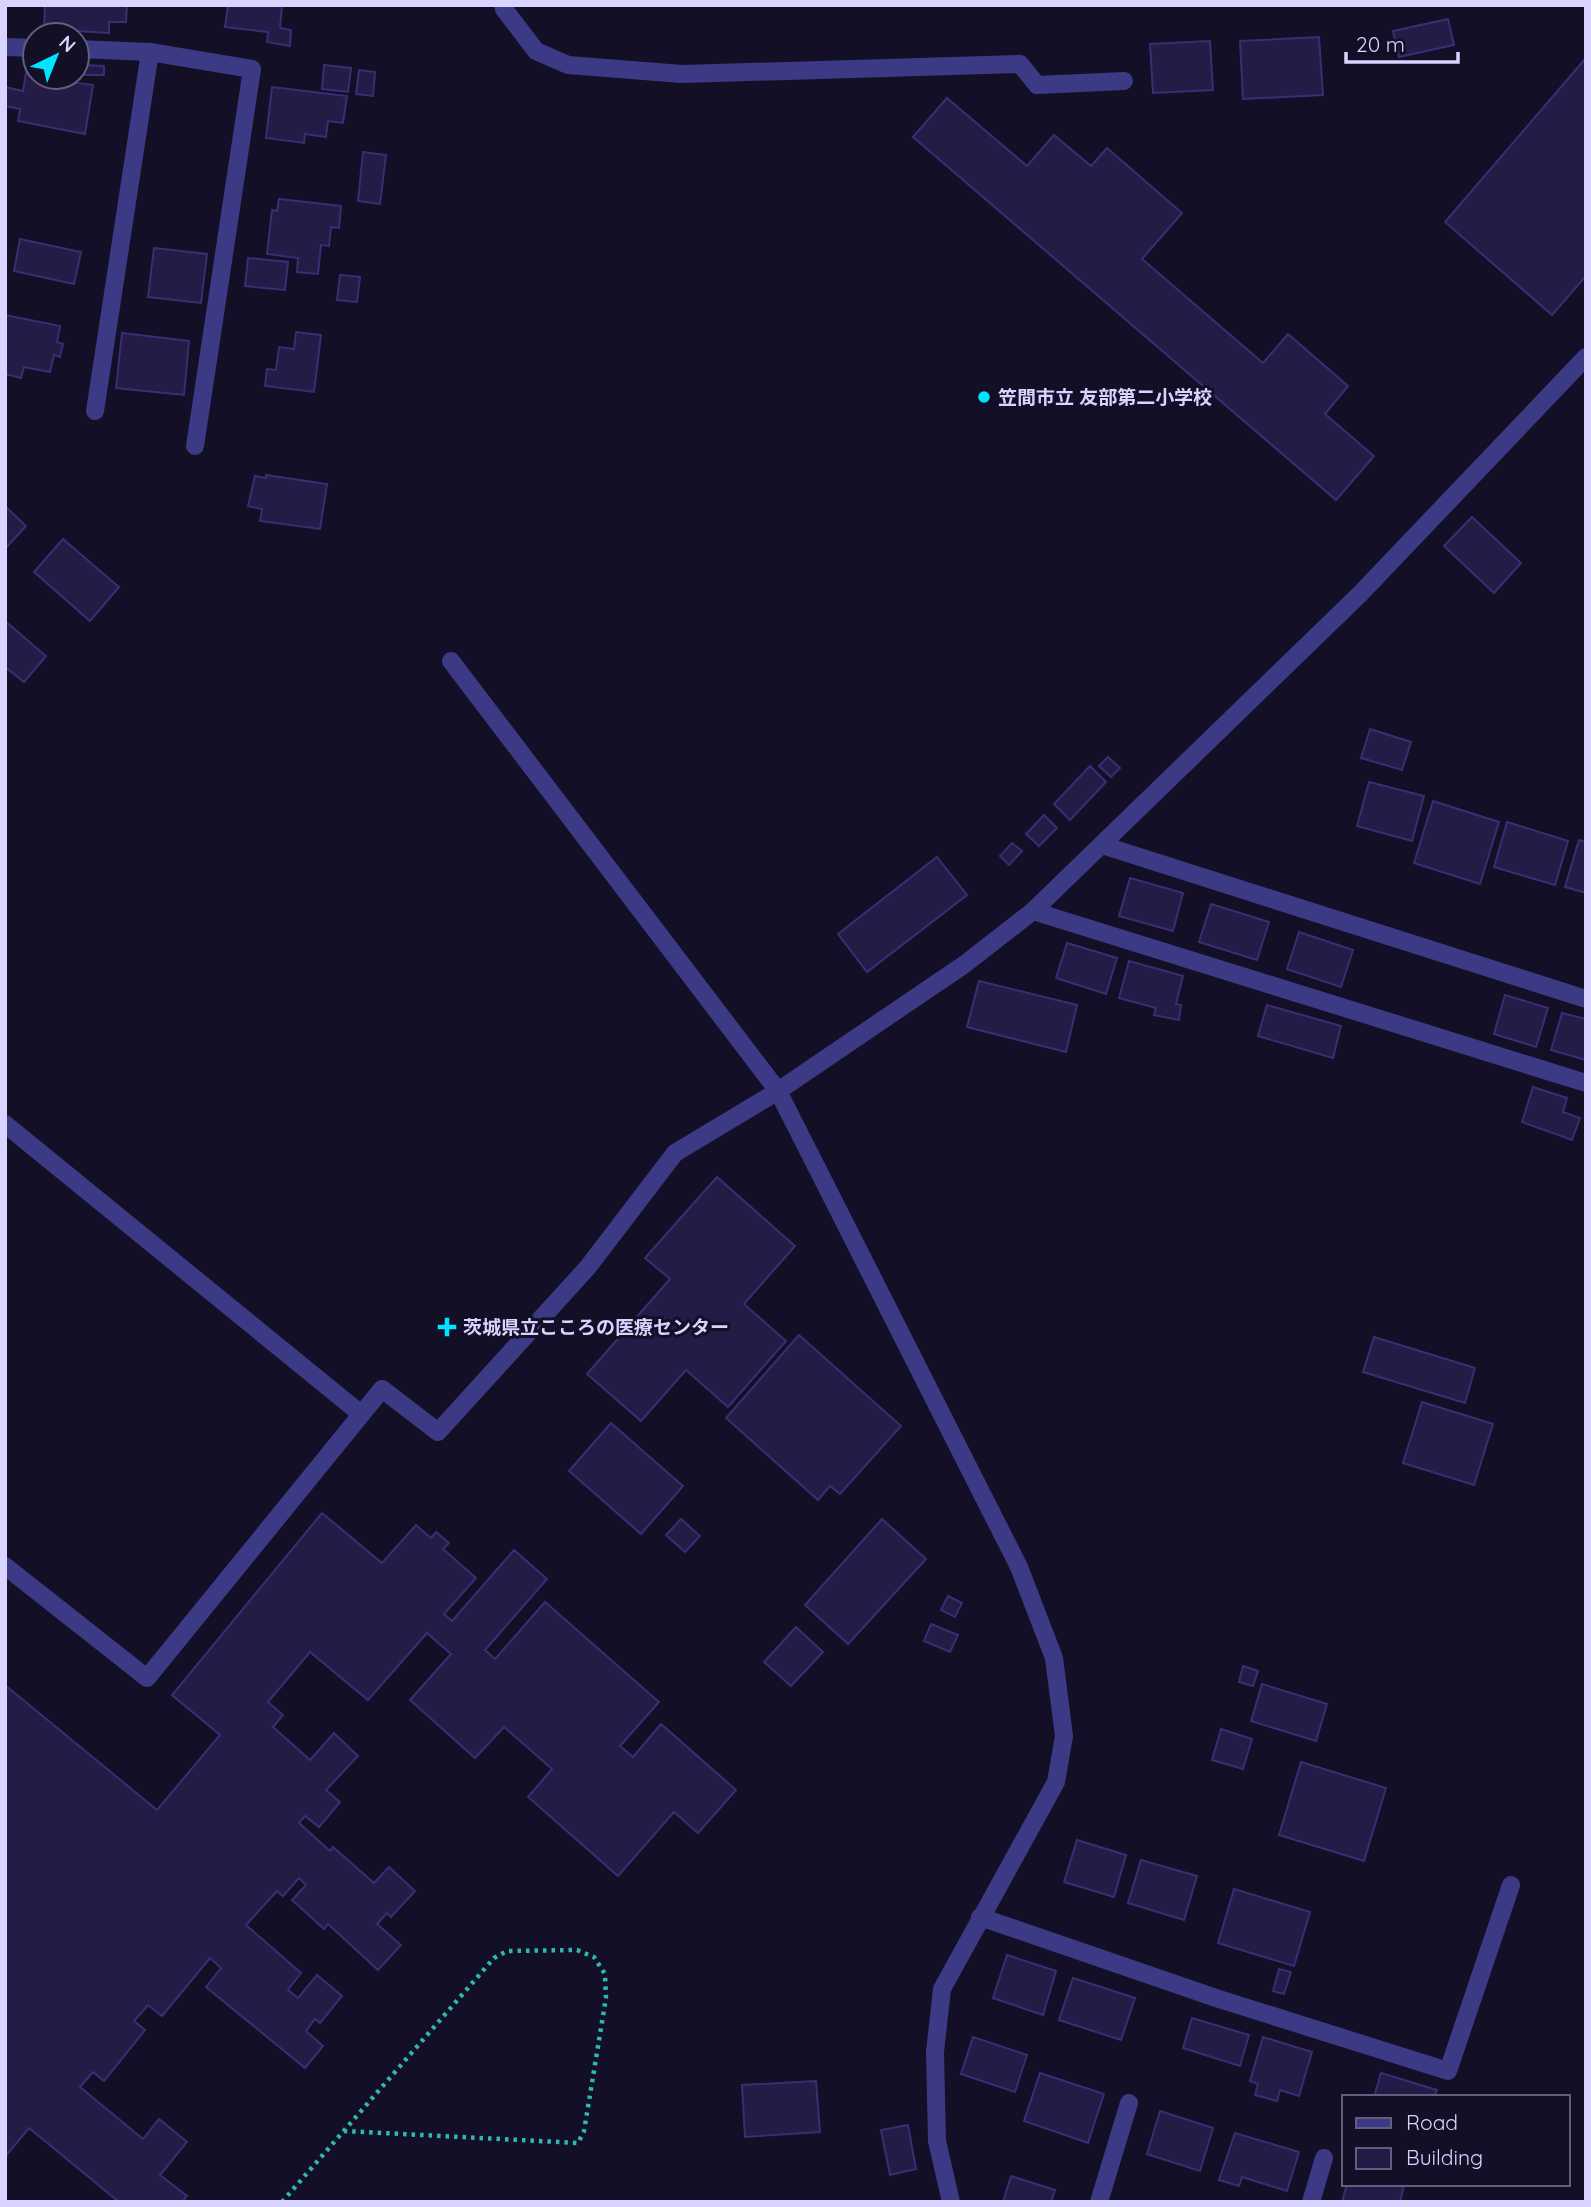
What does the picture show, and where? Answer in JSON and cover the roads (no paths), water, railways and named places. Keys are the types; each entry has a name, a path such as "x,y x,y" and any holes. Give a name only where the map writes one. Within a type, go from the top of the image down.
{"street":[{"path":"503,5 536,51 568,65 682,74 1020,64 1037,85 1124,81"},
{"path":"91,50 150,52 252,69 195,446"},
{"path":"95,411 150,52"},
{"path":"5,1566 147,1678 382,1389 439,1432 588,1267 675,1153 778,1091 965,964 1033,911 1360,594 1586,357"},
{"path":"451,661 778,1091 1019,1567 1054,1658 1064,1736 1056,1782 942,1989 935,2052 937,2141 951,2202"},
{"path":"1102,845 1586,999"},
{"path":"1033,911 1586,1083"},
{"path":"5,1124 361,1414"},
{"path":"980,1917 1219,1999 1448,2071 1511,1885"},
{"path":"1099,2202 1129,2103"},
{"path":"1311,2202 1324,2158"}],"place":[{"name":"笠間市立 友部第二小学校","path":"984,397"},
{"name":"茨城県立こころの医療センター","path":"447,1327"}]}
